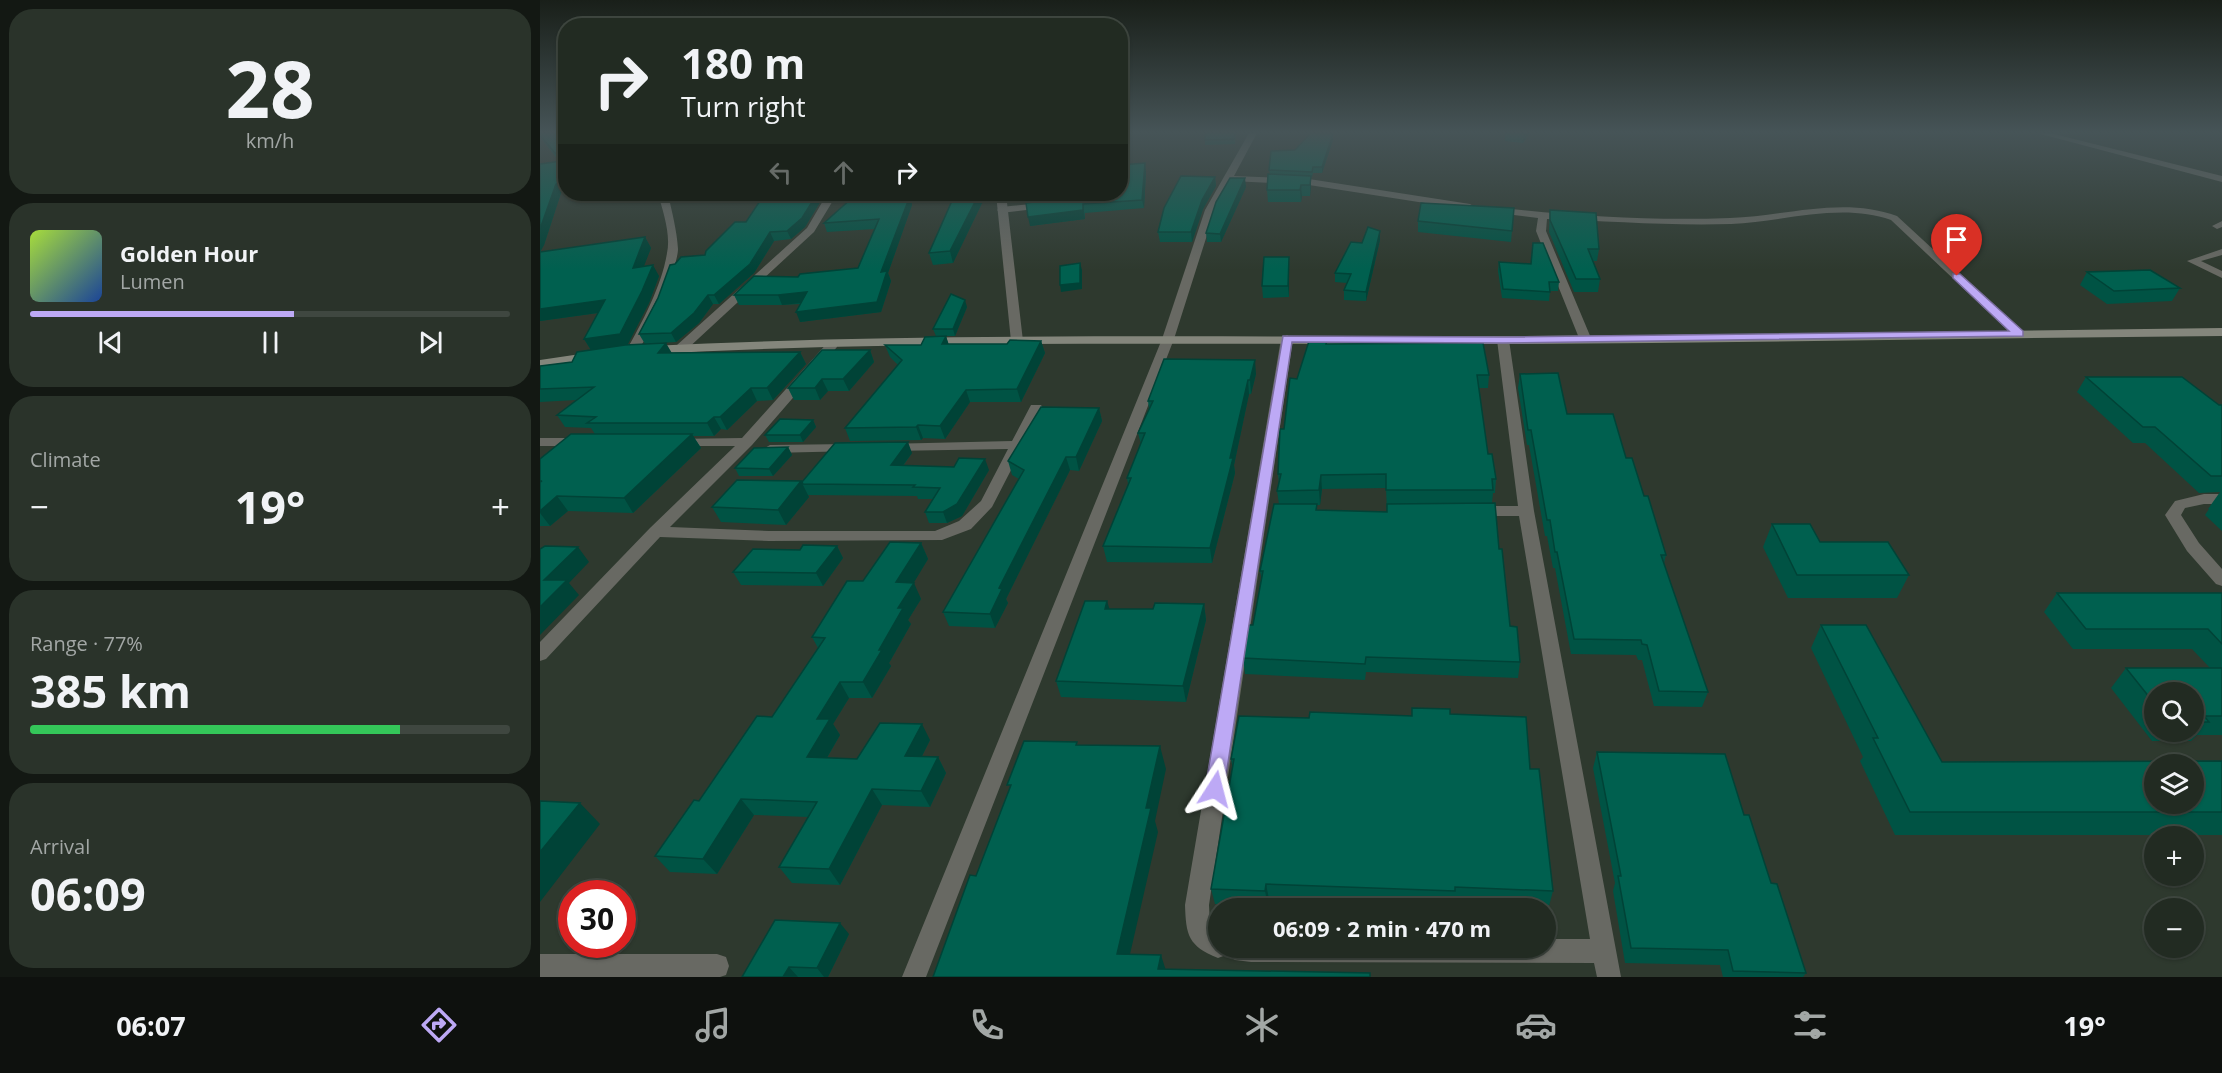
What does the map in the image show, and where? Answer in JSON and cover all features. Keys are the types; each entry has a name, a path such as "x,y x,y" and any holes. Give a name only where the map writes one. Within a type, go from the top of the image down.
{"main road":[{"path":"540,364 621,353 750,345 1168,339 1503,340 2222,332"}],"street":[{"path":"914,977 1168,339 1210,210 1226,179"},
{"path":"1253,179 1309,182 1444,204 1543,216 1732,221 1838,212 1880,212 1894,218 2019,334"},
{"path":"621,353 652,315 673,252 665,201"},
{"path":"681,348 811,230 828,201"},
{"path":"1001,201 1017,341"},
{"path":"1543,216 1541,231 1584,338"},
{"path":"2222,252 2192,262 2222,275"},
{"path":"1208,938 1198,931 1197,905 1264,512 1287,339"},
{"path":"1503,340 1526,511 1609,977"},
{"path":"540,654 656,532 743,446 833,344"},
{"path":"656,532 769,536 936,536 965,525 987,504 1036,408"},
{"path":"540,442 595,442"},
{"path":"665,442 869,448 1018,445"},
{"path":"2222,499 2204,499 2180,504 2173,515 2193,548 2222,580"},
{"path":"1456,511 1526,511"},
{"path":"1556,951 1604,951"},
{"path":"540,966 717,966"}],"lane":[{"path":"1001,210 1065,203 1066,201"}],"building":[{"path":"540,179 558,179 558,183 540,229"},
{"path":"1128,179 1144,179 1142,200 1128,201"},
{"path":"1180,179 1214,179 1202,200 1191,232 1158,232 1164,208"},
{"path":"1230,179 1245,179 1220,234 1206,233 1216,202"},
{"path":"1268,179 1311,179 1310,185 1301,185 1300,190 1267,190"},
{"path":"760,201 813,201 802,218 787,231 770,232 750,264 714,295 708,295 694,313 671,333 639,334 658,298 670,265 675,264 681,257 705,255 706,251 735,222 746,222"},
{"path":"849,201 908,201 881,272 887,271 877,302 796,312 807,292 778,295 734,295 754,276 798,277 800,274 858,268 879,219 824,223"},
{"path":"952,201 975,201 950,251 929,253"},
{"path":"1127,201 1083,204 1083,210 1028,217 1026,203"},
{"path":"1421,203 1514,208 1512,231 1418,221"},
{"path":"1550,210 1596,213 1599,249 1588,249 1600,279 1576,279 1550,220"},
{"path":"1368,227 1380,231 1366,292 1344,290 1351,274 1335,273 1351,242 1362,243"},
{"path":"645,237 633,268 653,265 620,334 584,339 605,300 540,309 540,252"},
{"path":"1533,243 1543,243 1559,282 1549,282 1550,292 1503,289 1499,262 1531,264"},
{"path":"1264,257 1289,257 1288,286 1262,286"},
{"path":"1080,263 1080,283 1060,285 1060,266"},
{"path":"2150,270 2180,288 2114,291 2087,272"},
{"path":"951,294 965,300 953,329 933,329"},
{"path":"946,336 942,344 1007,344 1010,340 1041,341 1017,389 966,390 940,426 845,428 902,360 885,345 921,345 925,337"},
{"path":"1309,341 1327,341 1326,344 1483,343 1489,375 1477,375 1488,454 1492,454 1496,479 1492,479 1493,490 1386,490 1386,474 1321,475 1319,490 1277,491 1281,474 1278,474 1280,429 1284,429 1290,378 1297,379"},
{"path":"666,343 658,353 800,352 767,388 751,388 720,417 714,417 707,423 587,423 596,417 557,415 594,387 540,389 540,366 572,362 577,352 625,345"},
{"path":"822,350 870,350 843,379 822,379 815,388 788,388"},
{"path":"1164,359 1255,360 1250,380 1248,380 1230,458 1233,458 1210,548 1103,546 1131,478 1127,478 1145,433 1138,433 1153,401 1148,401"},
{"path":"1558,373 1567,414 1613,414 1626,458 1632,458 1644,496 1648,496 1666,555 1661,555 1708,692 1659,691 1647,645 1642,644 1641,640 1574,639 1550,520 1547,520 1531,430 1528,430 1520,374"},
{"path":"2086,377 2182,377 2222,405 2222,476 2211,476 2155,427 2143,427"},
{"path":"1041,407 1099,408 1076,457 1066,457 999,588 1002,589 990,614 943,612 1024,470 1008,461"},
{"path":"780,419 813,420 800,435 765,435"},
{"path":"571,434 692,434 624,498 557,496 540,511 540,482 542,481 540,481 540,459"},
{"path":"908,442 891,465 954,467 959,458 985,459 957,504 943,512 925,512 940,488 913,487 915,485 803,484 802,482 835,443"},
{"path":"788,447 769,469 735,468 754,448"},
{"path":"737,480 801,481 778,510 712,507"},
{"path":"1495,503 1510,626 1517,627 1520,662 1366,657 1365,664 1243,658 1248,625 1253,625 1263,571 1260,571 1274,504 1317,504 1316,510 1387,512 1387,504"},
{"path":"1772,524 1810,524 1820,542 1888,542 1909,575 1797,575"},
{"path":"890,542 921,543 896,582 914,583 898,608 903,608 863,682 840,682 817,719 830,719 807,757 857,759 880,723 922,724 905,756 938,757 921,791 872,789 829,869 779,867 817,802 741,799 703,859 655,856 694,800 699,801 757,716 772,717 825,638 812,637 847,581 863,581"},
{"path":"803,545 837,546 816,573 733,572 753,549 800,550"},
{"path":"545,546 578,547 544,580 567,580 540,607 540,549"},
{"path":"2057,593 2222,593 2222,644 2208,629 2086,629"},
{"path":"1085,601 1107,601 1105,609 1153,609 1155,603 1204,604 1183,686 1056,681"},
{"path":"1821,625 1866,625 1942,762 2144,761 2144,812 1910,812 1873,738 1878,738"},
{"path":"2126,668 2222,668 2222,716 2204,716 2204,682 2144,682 2144,690"},
{"path":"1412,708 1450,709 1450,714 1526,717 1530,769 1539,769 1553,891 1455,887 1455,891 1266,884 1265,891 1211,889 1234,759 1231,759 1239,716 1309,718 1310,712 1412,716"},
{"path":"1024,741 1077,742 1076,745 1160,746 1146,808 1151,808 1117,954 1161,955 1158,969 1370,973 1370,977 933,977 970,875 976,876 1011,785 1007,785"},
{"path":"1597,752 1725,754 1744,815 1749,815 1771,883 1777,884 1806,973 1733,971 1728,950 1631,948 1618,876 1621,876"},
{"path":"2204,761 2222,761 2222,812 2204,812"},
{"path":"540,801 580,803 540,852"},
{"path":"775,920 840,923 817,968 789,967 783,977 742,977"}],"route":[{"path":"1215,789 1287,339 1503,340 2019,334 1957,276"}]}
